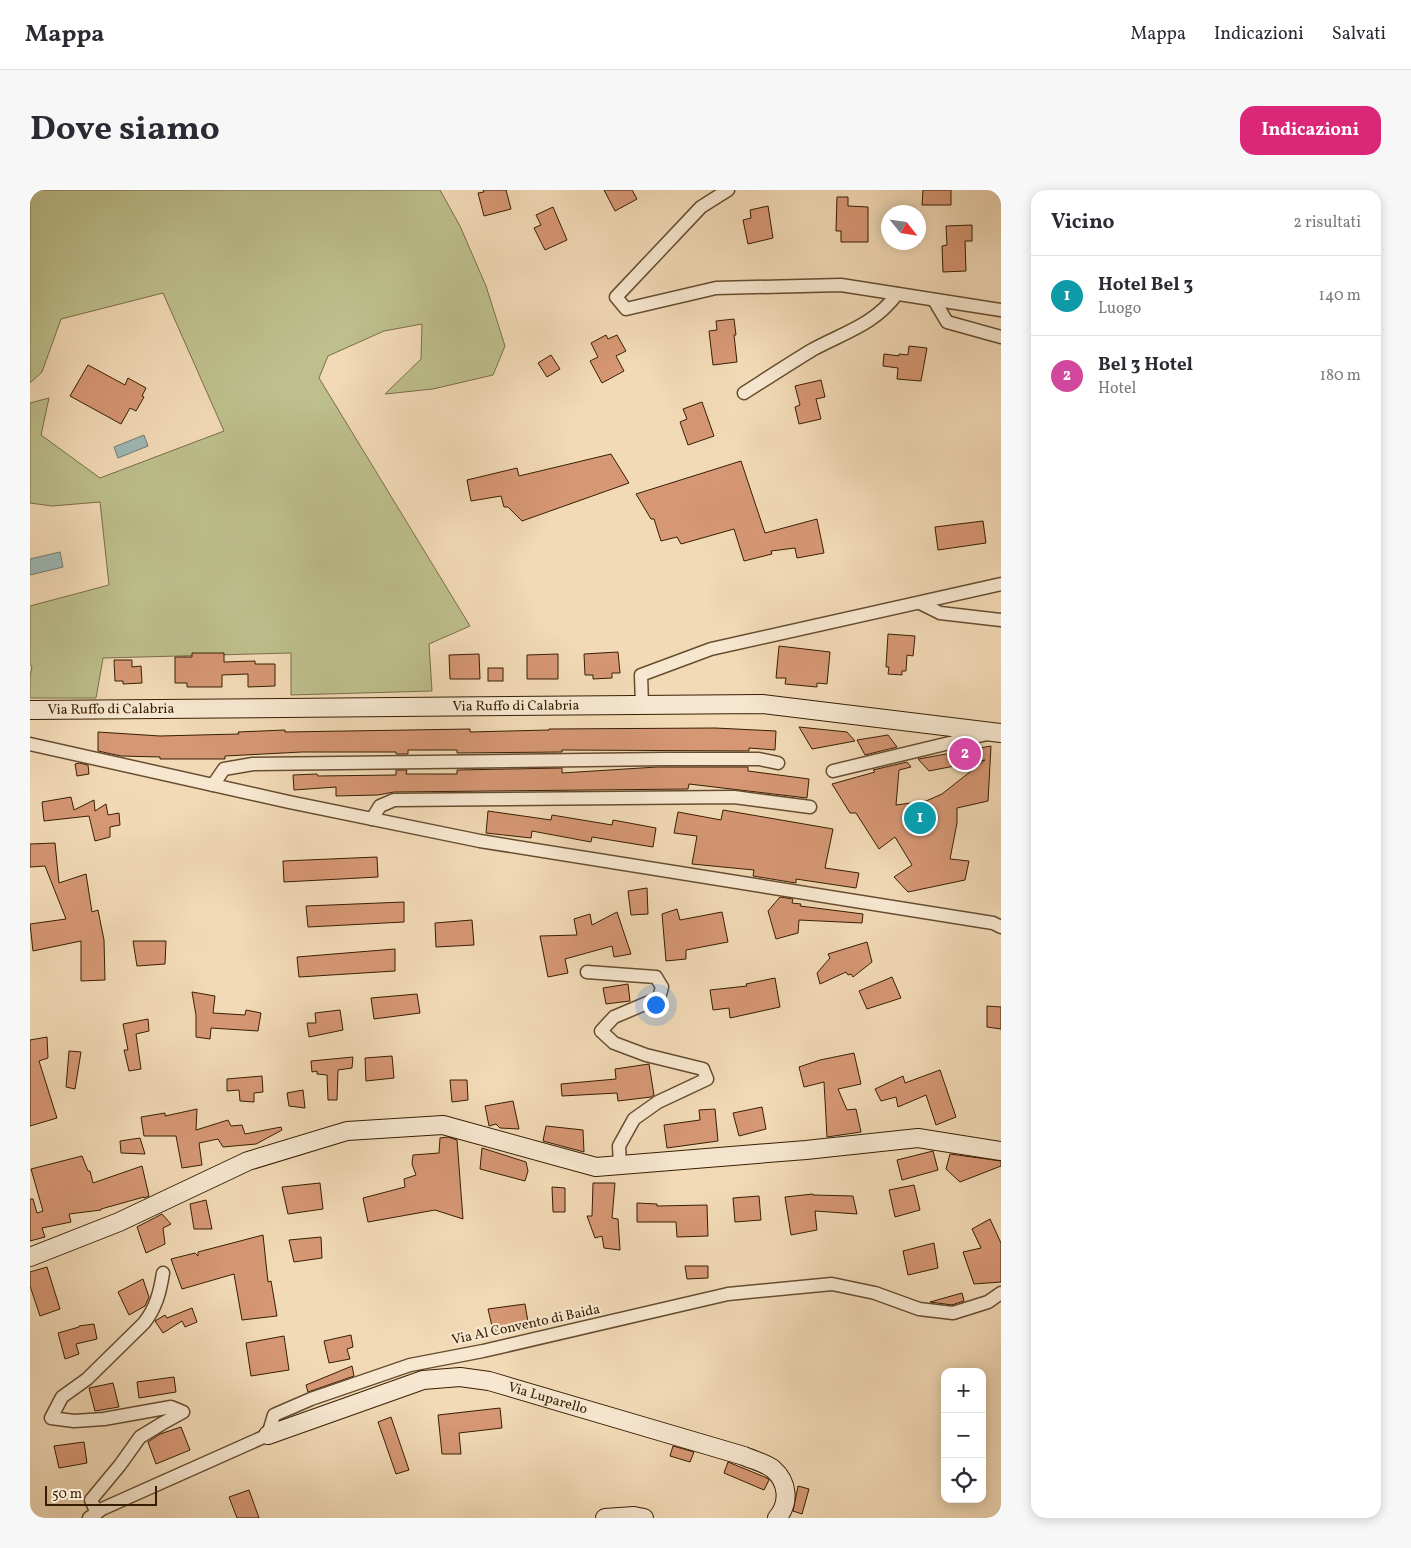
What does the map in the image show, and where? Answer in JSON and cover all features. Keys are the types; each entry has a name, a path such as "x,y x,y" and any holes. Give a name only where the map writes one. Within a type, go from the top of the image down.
{"street":[{"path":"728,190 701,207 616,297 626,309 716,288 841,285 1001,310"},
{"path":"744,393 813,350 875,318 887,308 897,294"},
{"path":"934,300 947,322 1001,337"},
{"path":"642,705 641,675 711,649 1001,584"},
{"path":"920,603 940,613 1001,620"},
{"name":"Via Ruffo di Calabria","path":"30,710 762,704 998,733"},
{"path":"832,771 998,733"},
{"path":"30,744 480,842 993,923 1001,926"},
{"path":"213,785 224,769 254,764 665,758 759,759 778,763"},
{"path":"372,820 380,806 394,800 734,797 810,807"},
{"path":"587,972 656,977 662,987 659,998 614,1017 602,1031 614,1043 646,1055 703,1069 707,1079 658,1102 634,1119 619,1146 620,1165"},
{"path":"30,1257 119,1222 248,1161 347,1131 443,1125 596,1167 806,1150 918,1138 1001,1150"},
{"path":"163,1273 160,1292 152,1312 87,1379 62,1397 51,1418 74,1421 104,1419 171,1407 184,1412 162,1422 140,1438 91,1500 93,1515 268,1436"},
{"name":"Via Al Convento di Baida","path":"268,1436 274,1415 311,1399 410,1365 483,1351 728,1294 832,1284 876,1293 919,1309 953,1313 988,1302 1001,1293"},
{"name":"Via Luparello","path":"268,1436 423,1380 460,1377 489,1381 744,1456 772,1468 782,1479 787,1495 777,1518"},
{"path":"605,1518 634,1516 644,1518"}],"green space":[{"path":"30,190 440,190 460,226 486,286 505,346 493,375 433,389 385,394 421,359 422,324 384,331 328,356 319,378 470,626 429,644 432,691 291,695 291,653 103,658 96,698 30,698 32,666 30,665 30,606 109,585 100,502 52,506 30,503 30,403 49,398 41,435 100,478 224,431 163,293 61,319 42,372 30,383"}],"water":[{"path":"144,435 148,446 118,458 114,447"},
{"path":"60,552 63,567 30,575 30,559"}],"building":[{"path":"483,190 506,190 511,209 484,216 478,193 484,192"},
{"path":"604,190 632,190 637,199 615,211"},
{"path":"923,190 951,190 951,205 922,205"},
{"path":"837,197 848,197 848,206 868,207 868,242 841,242 841,231 836,231"},
{"path":"768,206 773,238 748,244 743,220 751,218 750,210"},
{"path":"553,207 567,240 545,250 534,228 541,225 536,215"},
{"path":"972,225 972,241 965,241 966,271 943,272 942,246 947,245 946,226"},
{"path":"734,319 737,362 713,365 709,331 717,330 716,321"},
{"path":"606,335 608,339 617,335 626,351 616,356 624,371 602,383 590,361 598,357 591,343"},
{"path":"909,346 927,348 921,381 897,379 898,368 883,366 884,354 908,355"},
{"path":"551,355 560,369 547,377 538,363"},
{"path":"88,365 125,385 128,378 146,388 142,396 144,397 136,411 130,408 121,424 70,396"},
{"path":"821,380 825,397 816,399 821,419 799,424 795,407 800,405 795,386"},
{"path":"702,402 714,436 688,445 680,422 687,419 683,409"},
{"path":"611,454 629,483 522,521 508,507 504,507 501,496 471,501 467,480 517,468 519,476"},
{"path":"741,461 765,533 817,519 824,553 797,558 795,548 771,551 772,554 744,561 734,529 681,544 677,537 661,541 654,519 651,519 636,494"},
{"path":"983,521 986,543 938,550 935,527"},
{"path":"888,634 915,636 913,656 907,655 906,671 902,671 902,675 888,674 889,667 886,667"},
{"path":"779,646 830,652 827,684 817,683 817,687 785,684 786,678 776,678"},
{"path":"618,652 620,673 612,673 612,678 593,679 593,675 585,675 584,654"},
{"path":"192,653 224,653 224,662 255,661 255,664 275,664 275,686 248,687 248,674 222,675 222,687 187,687 187,683 175,683 175,657 192,657"},
{"path":"479,654 480,679 450,679 449,655"},
{"path":"558,654 558,679 527,679 527,655"},
{"path":"114,660 132,660 132,667 141,666 142,683 123,684 123,681 115,681"},
{"path":"488,668 503,668 503,681 488,681"},
{"path":"799,727 847,732 855,741 812,749"},
{"path":"715,728 776,731 775,750 749,748 749,751 562,750 562,752 457,753 457,750 408,750 408,754 396,754 396,752 302,752 225,756 225,759 160,759 160,757 121,756 98,751 98,732 160,736 239,734 238,732 285,730 285,732 470,729 470,732 549,729"},
{"path":"888,735 897,747 865,755 857,740"},
{"path":"991,746 988,801 957,808 957,823 950,859 969,861 965,880 908,892 894,877 912,865 895,837 879,849 856,813 850,813 832,784 875,772 873,770 907,762 911,767 899,770 896,805 926,801 942,794 985,760 929,771 918,759"},
{"path":"75,764 88,765 89,774 77,776"},
{"path":"657,767 748,767 748,771 809,779 807,798 689,784 688,789 394,792 378,795 336,796 336,787 294,790 293,775 396,775 396,770 407,770 406,774 457,774 457,770 562,768 562,773"},
{"path":"71,797 74,810 94,800 95,811 106,804 108,815 119,813 120,825 110,827 110,837 95,841 89,816 44,821 42,802"},
{"path":"723,810 833,829 825,868 859,873 856,888 796,879 796,883 753,876 754,870 692,864 697,836 674,833 678,812 721,820"},
{"path":"488,811 551,820 552,815 612,825 613,820 656,828 653,847 592,837 591,842 532,831 531,838 486,833"},
{"path":"55,843 59,883 86,874 92,912 98,910 104,940 105,980 81,981 81,941 33,951 30,924 66,919 45,866 30,867 30,844"},
{"path":"377,857 378,877 284,882 283,861"},
{"path":"647,888 648,914 631,915 628,891"},
{"path":"780,897 793,899 792,903 801,904 800,906 863,914 862,923 799,920 798,933 776,939 768,911"},
{"path":"404,902 404,922 308,927 306,906"},
{"path":"677,909 680,920 722,912 728,942 686,950 686,959 666,961 662,914"},
{"path":"617,912 631,954 614,957 612,946 565,959 568,973 548,977 540,936 577,935 574,919 590,914 592,925"},
{"path":"472,920 474,945 436,947 435,923"},
{"path":"133,941 166,941 165,964 137,966"},
{"path":"867,942 872,962 853,977 846,972 820,984 817,973 830,958 828,954"},
{"path":"395,949 395,971 299,977 297,957"},
{"path":"892,977 901,998 867,1009 859,991"},
{"path":"775,978 780,1007 730,1018 729,1008 713,1010 710,990 747,986 746,984"},
{"path":"628,984 630,1001 606,1004 603,988"},
{"path":"192,992 215,996 213,1013 245,1015 246,1010 261,1013 258,1031 211,1028 210,1039 196,1037 196,1015"},
{"path":"417,994 420,1013 374,1019 371,998"},
{"path":"987,1006 1001,1007 1001,1029 987,1027"},
{"path":"340,1010 343,1030 309,1037 307,1023 316,1023 315,1013"},
{"path":"148,1019 149,1031 136,1034 141,1069 129,1071 124,1050 128,1050 123,1024"},
{"path":"47,1037 48,1058 39,1061 57,1118 30,1126 30,1040"},
{"path":"69,1051 81,1052 75,1089 66,1087"},
{"path":"854,1053 861,1084 838,1089 847,1110 856,1109 861,1132 827,1137 824,1082 804,1087 799,1067 820,1060"},
{"path":"392,1056 394,1078 366,1081 365,1058"},
{"path":"353,1057 352,1068 338,1070 337,1100 328,1100 327,1075 317,1074 317,1071 312,1072 311,1061"},
{"path":"649,1064 654,1095 651,1097 618,1101 617,1093 562,1096 561,1084 616,1079 615,1069"},
{"path":"940,1070 956,1117 936,1125 926,1095 898,1107 896,1097 881,1101 875,1089 903,1076 905,1083"},
{"path":"262,1076 263,1092 254,1093 254,1102 240,1101 239,1090 227,1091 227,1079"},
{"path":"450,1080 467,1080 468,1100 452,1102"},
{"path":"303,1090 305,1108 289,1106 287,1093"},
{"path":"513,1101 519,1129 500,1128 496,1124 489,1126 485,1106"},
{"path":"762,1107 766,1129 739,1136 733,1113"},
{"path":"197,1109 196,1130 228,1120 231,1126 242,1125 245,1134 281,1127 282,1130 256,1144 223,1147 218,1139 199,1143 202,1165 182,1168 176,1136 144,1136 141,1117 165,1113 165,1116"},
{"path":"715,1109 718,1141 667,1148 664,1125 700,1120 699,1110"},
{"path":"546,1126 583,1130 584,1152 543,1141"},
{"path":"448,1137 457,1140 463,1219 435,1210 368,1222 363,1198 405,1187 404,1179 416,1175 412,1164 413,1155 439,1153 440,1138"},
{"path":"140,1138 145,1154 121,1153 120,1141"},
{"path":"482,1148 526,1162 528,1171 525,1181 480,1169"},
{"path":"933,1151 938,1170 902,1180 897,1160"},
{"path":"950,1154 1001,1161 1001,1166 960,1182 946,1169"},
{"path":"82,1156 88,1171 90,1171 93,1183 142,1166 149,1196 101,1210 69,1214 71,1222 42,1228 45,1237 30,1241 30,1199 33,1199 37,1213 43,1211 31,1169"},
{"path":"320,1183 323,1209 288,1214 282,1187"},
{"path":"593,1183 615,1183 612,1218 618,1219 620,1250 604,1248 602,1236 595,1238 587,1216 592,1216"},
{"path":"914,1185 920,1210 895,1217 889,1190"},
{"path":"552,1187 565,1188 565,1212 553,1212"},
{"path":"813,1194 853,1196 857,1214 815,1211 817,1230 791,1235 785,1197"},
{"path":"759,1196 761,1220 735,1222 733,1198"},
{"path":"206,1200 212,1229 194,1229 190,1204"},
{"path":"637,1203 657,1204 657,1206 707,1205 708,1236 677,1237 676,1222 637,1222"},
{"path":"162,1214 171,1224 163,1228 165,1244 146,1253 137,1227"},
{"path":"990,1219 1001,1243 1001,1282 974,1284 963,1252 981,1248 972,1229"},
{"path":"263,1235 268,1282 271,1281 277,1316 242,1320 234,1274 182,1289 171,1259 195,1253 198,1256 198,1252"},
{"path":"321,1237 322,1258 294,1262 289,1240"},
{"path":"934,1243 938,1268 908,1275 903,1251"},
{"path":"685,1266 708,1266 708,1278 687,1279"},
{"path":"47,1267 60,1309 40,1316 30,1286 30,1272"},
{"path":"143,1279 149,1297 145,1306 129,1315 118,1292"},
{"path":"962,1293 964,1301 952,1305 930,1302"},
{"path":"525,1304 529,1328 494,1335 488,1309"},
{"path":"192,1308 197,1322 185,1327 182,1321 163,1333 155,1321 165,1315 167,1318"},
{"path":"94,1324 97,1339 76,1344 79,1354 65,1359 58,1333 79,1326"},
{"path":"351,1335 353,1347 347,1349 350,1359 329,1363 324,1341"},
{"path":"284,1336 289,1370 251,1376 246,1343"},
{"path":"352,1366 354,1376 308,1392 306,1385"},
{"path":"174,1377 176,1392 139,1398 137,1382"},
{"path":"113,1383 119,1407 95,1411 89,1388"},
{"path":"500,1408 502,1428 459,1433 461,1454 442,1454 438,1415"},
{"path":"391,1417 409,1470 396,1474 378,1422"},
{"path":"181,1427 190,1450 156,1464 148,1442 160,1434"},
{"path":"84,1442 87,1463 59,1468 54,1446"},
{"path":"673,1446 694,1452 690,1462 670,1456"},
{"path":"728,1462 767,1478 769,1480 764,1490 724,1473"},
{"path":"798,1486 809,1489 802,1514 793,1511"},
{"path":"249,1490 259,1518 237,1518 229,1497"}],"place":[{"name":"Bel 3 Hotel","path":"965,754"},
{"name":"Hotel Bel 3","path":"920,818"}]}
